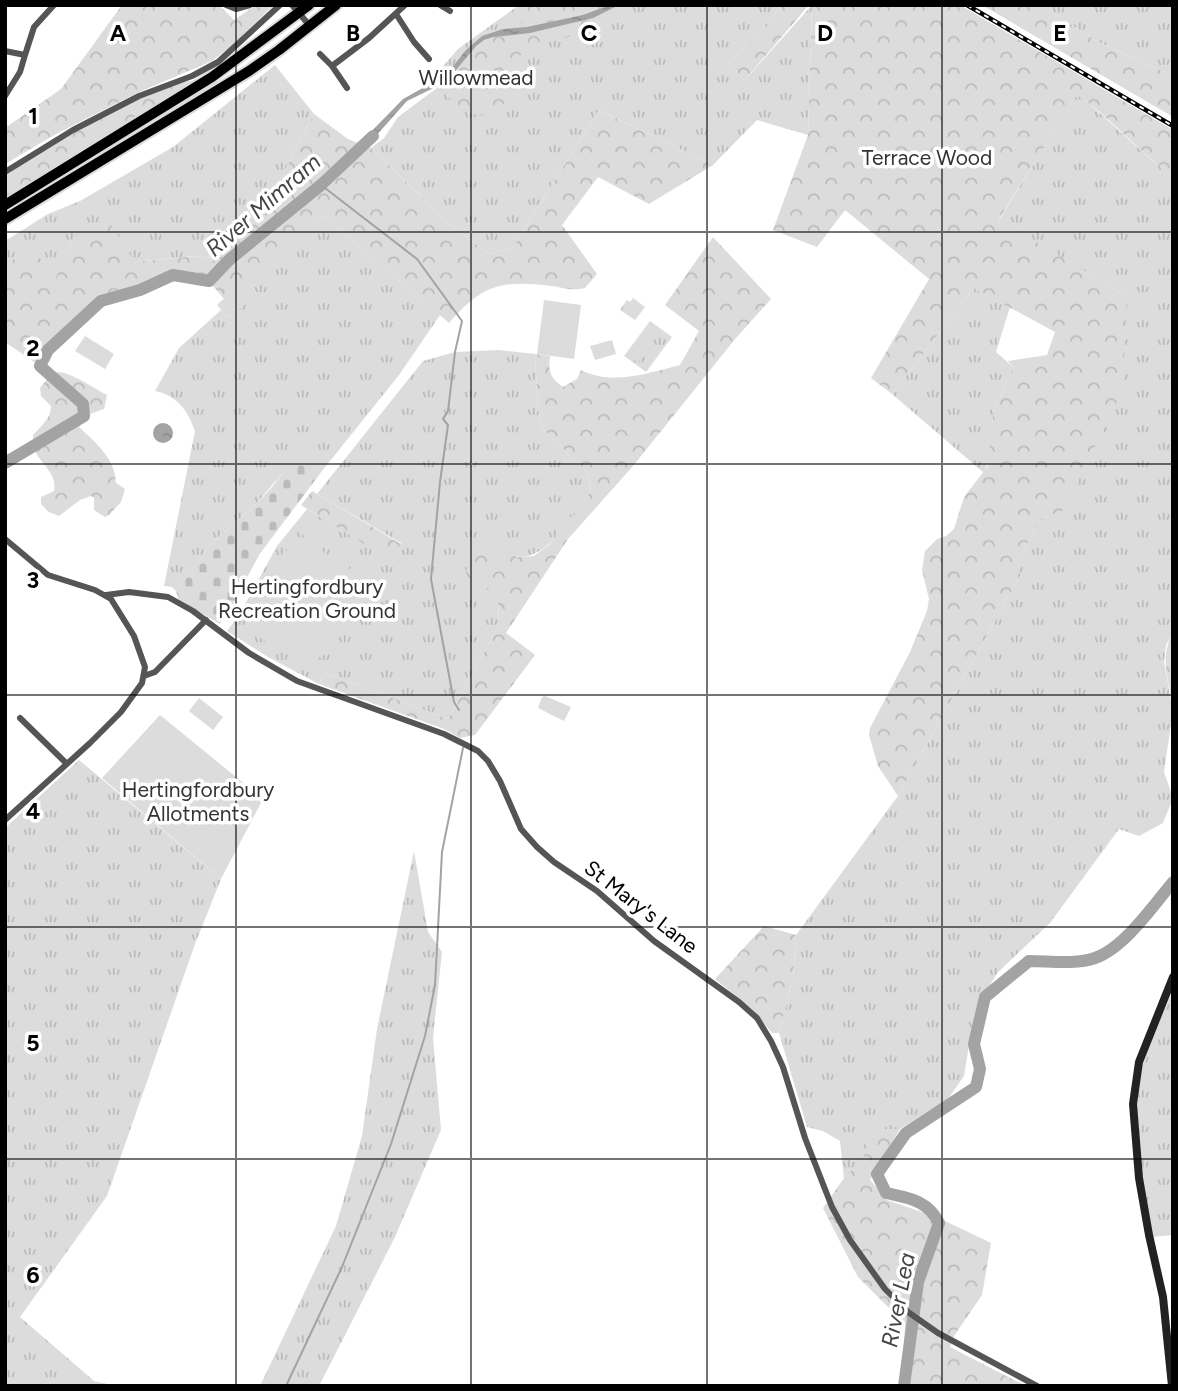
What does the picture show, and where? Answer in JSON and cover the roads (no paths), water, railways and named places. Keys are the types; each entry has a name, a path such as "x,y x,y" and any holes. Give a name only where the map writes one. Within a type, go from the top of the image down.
{"highway":[{"path":"5,205 212,77 296,9 309,5"},
{"path":"5,219 248,71 336,5"}],"main road":[{"path":"1172,1386 1163,1297 1139,1178 1133,1104 1139,1062 1173,977"}],"street":[{"path":"5,96 22,68 34,27 54,5"},
{"path":"226,5 236,9 250,5"},
{"path":"5,172 73,130 139,96 192,76 218,62 279,5"},
{"path":"332,66 369,38 405,5"},
{"path":"440,5 450,11"},
{"path":"296,9 310,26"},
{"path":"396,14 429,59"},
{"path":"5,51 25,55"},
{"path":"320,54 332,66 346,88"},
{"path":"5,539 48,575 106,595 117,607 134,636 143,658 145,676 121,712 5,820"},
{"name":"St Mary's Lane","path":"106,595 129,592 168,597 206,620 242,648 297,681 444,734 478,751 488,761 500,781 514,816 528,838 554,862 597,891 661,947 747,1008 766,1031 783,1067 813,1160 832,1207 873,1275 923,1324 1037,1386"},
{"path":"145,676 155,672 206,620"},
{"path":"20,718 67,764"}],"water":[{"path":"610,5 619,5 593,18 530,33 484,40 446,82 407,101 366,147 359,144 403,99 446,75 466,50 482,36 503,29 527,27 583,15"},
{"path":"163,423 170,426 173,433 170,440 163,443 156,440 153,433 156,426"}],"waterway":[{"name":"River Mimram","path":"5,463 84,416 83,404 40,366 48,350 101,301 140,290 173,275 209,281 229,260 321,185 373,136"},
{"path":"321,185 417,259 462,321 455,352 448,411 443,419 448,425 431,579 454,702 459,710"},
{"path":"286,1386 342,1267 391,1144 425,1036 435,985 442,852 463,748"},
{"name":"River Lea","path":"904,1386 918,1282 939,1223 923,1205 886,1193 877,1174 906,1133 976,1087 980,1069 974,1044 985,997 1029,961 1079,961 1106,953 1127,936 1173,882"}],"railway":[{"path":"967,5 1173,126"}],"park label":[{"name":"Willowmead","path":"476,78"},
{"name":"Terrace Wood","path":"927,158"},
{"name":"Hertingfordbury Recreation Ground","path":"307,599"},
{"name":"Hertingfordbury Allotments","path":"198,802"}]}
